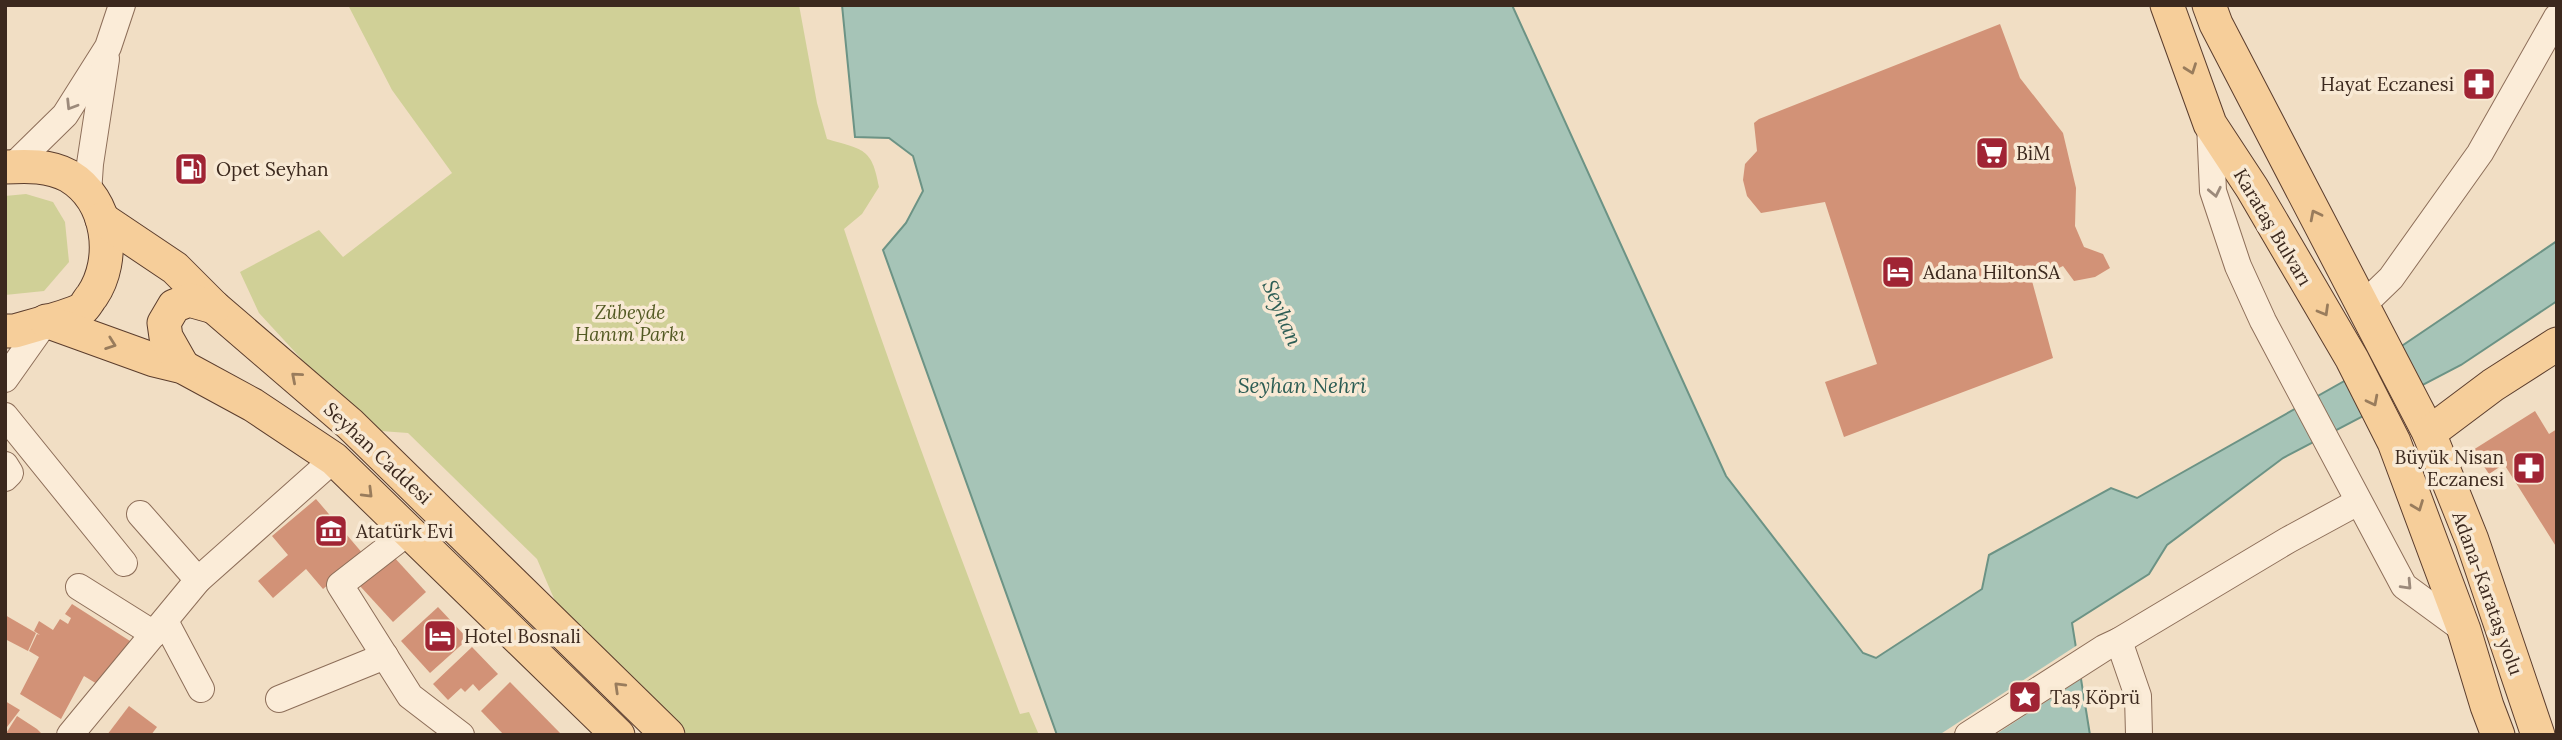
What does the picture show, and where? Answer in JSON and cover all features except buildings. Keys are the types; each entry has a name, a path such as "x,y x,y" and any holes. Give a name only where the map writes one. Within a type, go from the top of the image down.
{"main road":[{"name":"Karataş Bulvarı","path":"2167,5 2210,124 2252,188 2352,359 2394,442"},
{"name":"Karataş Bulvarı","path":"2208,5 2424,424"},
{"name":"Seyhan Caddesi","path":"9,167 37,165 69,176 95,206 174,268 214,307 350,424 668,735"},
{"path":"5,331 15,331 82,309 100,283 108,240 95,206"},
{"path":"183,367 166,337 164,323 174,306 189,300 214,307"},
{"path":"46,321 155,360 183,367 253,405 334,459 407,533 618,735"},
{"path":"2424,424 2493,385 2557,344"},
{"name":"Adana-Karataş yolu","path":"2424,424 2472,540 2538,735"},
{"name":"Adana-Karataş yolu","path":"2394,442 2465,630 2498,735"}],"street":[{"path":"95,206 90,164 107,47 122,5"},
{"path":"2362,306 2391,278 2480,153 2557,17"},
{"path":"9,167 65,115 107,47"},
{"path":"2210,124 2213,191 2238,266 2263,321 2404,586 2465,630"},
{"path":"5,379 46,321"},
{"path":"5,416 124,563"},
{"path":"71,735 198,580 334,459"},
{"path":"5,465 10,473 5,478"},
{"path":"1968,735 2111,644 2358,502"},
{"path":"140,514 198,580"},
{"path":"407,533 340,585 410,696 431,735"},
{"path":"79,587 160,627 201,689"},
{"path":"2111,644 2138,696 2139,735"},
{"path":"279,699 385,656"},
{"path":"410,696 461,735"},
{"path":"2547,735 2557,727"}],"green space":[{"name":"Zübeyde Hanım Parkı","path":"348,5 799,5 817,103 827,139 864,152 873,164 879,187 862,214 844,229 907,412 1020,714 1029,712 1039,735 686,735 558,608 537,559 408,433 367,430 259,313 240,272 319,230 343,257 452,173 392,90"},
{"path":"26,194 53,202 65,222 69,262 44,291 5,295 5,196"}],"water":[{"name":"Seyhan Nehri","path":"842,5 1512,5 1726,476 1863,653 1876,658 1982,589 1989,555 2111,488 2137,498 2378,362 2557,241 2557,301 2461,365 2283,458 2167,545 2149,574 2072,623 2090,735 1057,735 883,250 906,223 923,191 913,156 889,138 855,137"}],"pier":[{"name":"Taș Köprü","path":"2079,644 2084,677 1995,735 1939,735"}],"place":[{"name":"Hayat Eczanesi","path":"2479,84"},
{"name":"BiM","path":"1992,153"},
{"name":"Opet Seyhan","path":"191,169"},
{"name":"Adana HiltonSA","path":"1898,272"},
{"name":"Büyük Nisan Eczanesi","path":"2529,468"},
{"name":"Atatürk Evi","path":"331,531"},
{"name":"Hotel Bosnali","path":"440,636"},
{"name":"Taș Köprü","path":"2025,697"}],"water label":[{"name":"Seyhan","path":"1282,313"}]}
